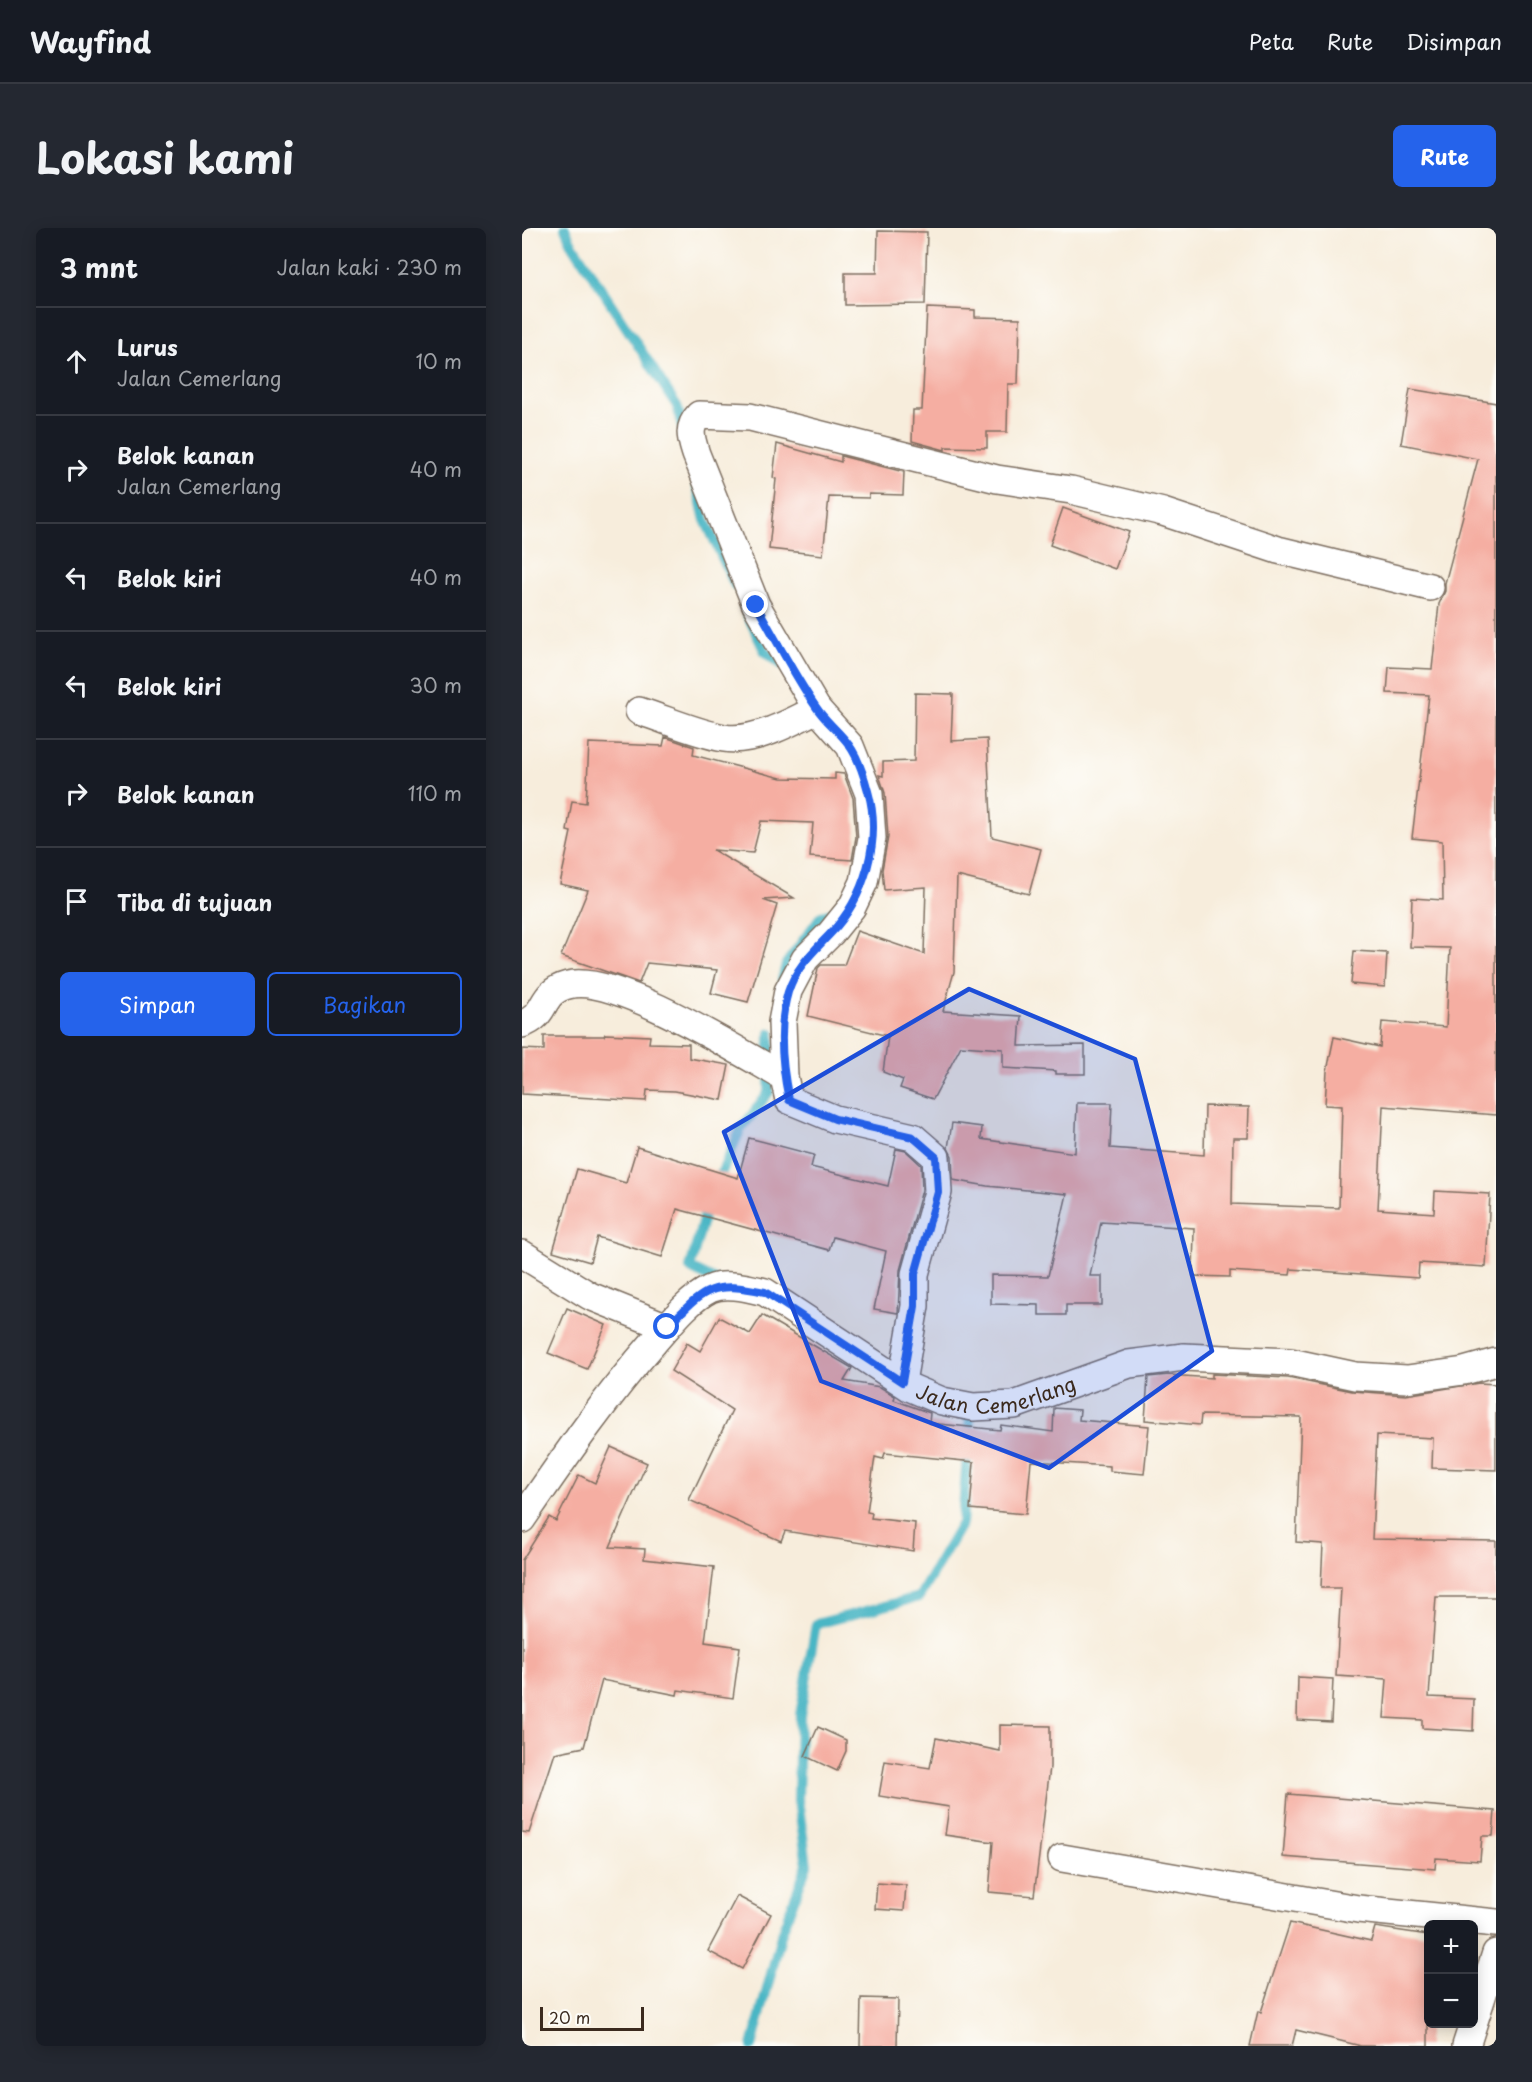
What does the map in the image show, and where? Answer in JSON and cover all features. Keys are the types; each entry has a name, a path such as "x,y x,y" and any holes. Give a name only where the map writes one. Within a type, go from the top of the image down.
{"street":[{"path":"902,1382 915,1306 915,1274 938,1192 936,1157 913,1137 835,1119 789,1100 784,1077 782,1022 788,991 805,959 831,933 852,907 864,882 872,838 869,794 850,746 817,709 756,605 696,454 690,434 692,423 699,415 750,417 997,479 1082,493 1163,513 1278,550 1430,587"},
{"path":"639,711 726,738 762,733 792,722 817,709"},
{"path":"522,1024 531,1022 540,1013 548,995 557,989 574,983 586,984 617,991 656,1007 784,1077"},
{"path":"522,1254 590,1296 667,1327"},
{"name":"Jalan Cemerlang","path":"522,1519 584,1429 667,1327 695,1298 713,1288 736,1287 765,1292 902,1382 942,1401 973,1407 1014,1405 1129,1364 1184,1357 1290,1362 1356,1376 1407,1379 1464,1371 1496,1362"},
{"path":"1062,1858 1335,1905 1496,1923"},
{"path":"1466,2046 1496,1953"}],"highlighted area":[{"path":"969,989 1135,1059 1212,1351 1049,1468 821,1381 724,1132"}],"building":[{"path":"878,231 927,232 925,304 845,305 845,273 877,273"},
{"path":"927,308 975,310 975,317 1020,318 1018,384 1008,384 1007,432 987,432 987,448 945,447 945,450 912,441 913,410 922,410"},
{"path":"1410,389 1496,403 1496,1115 1383,1106 1378,1209 1434,1213 1435,1191 1490,1194 1486,1267 1419,1263 1418,1278 1291,1269 1290,1275 1230,1271 1230,1277 1193,1276 1194,1228 1101,1222 1090,1276 1102,1276 1102,1305 1066,1305 1066,1315 1039,1315 1039,1305 991,1304 991,1275 1048,1276 1067,1194 987,1186 953,1180 952,1156 948,1148 952,1123 982,1127 981,1139 1075,1153 1077,1103 1112,1103 1110,1148 1204,1155 1205,1106 1249,1107 1248,1138 1233,1138 1232,1204 1339,1208 1342,1106 1325,1105 1327,1071 1334,1037 1380,1047 1382,1022 1446,1027 1450,948 1410,947 1412,898 1443,900 1442,841 1412,838 1429,695 1387,693 1389,667 1432,669 1439,604 1445,591 1445,583 1478,459 1401,444"},
{"path":"777,444 841,462 841,456 904,472 903,495 869,494 869,498 829,497 823,555 769,549"},
{"path":"1063,508 1129,532 1115,569 1050,545"},
{"path":"915,693 953,694 951,741 987,739 992,837 1041,849 1029,894 957,876 954,972 943,1011 1021,1016 1019,1046 1085,1045 1085,1074 1056,1074 1056,1071 1003,1068 1003,1049 961,1046 933,1099 900,1088 903,1080 883,1072 888,1036 808,1016 818,968 821,965 844,965 857,931 924,954 926,887 884,890 882,870 888,837 885,793 879,775 883,776 883,762 914,761"},
{"path":"665,737 694,747 693,755 781,778 835,779 835,773 844,774 853,798 856,837 852,860 810,857 813,823 761,821 753,853 713,850 794,898 763,900 777,905 748,1002 711,993 717,970 647,963 639,983 561,956 588,890 560,884 571,832 567,831 572,801 586,803 589,743 663,746"},
{"path":"1354,951 1387,953 1385,987 1351,984"},
{"path":"605,1034 650,1036 649,1043 689,1044 689,1058 729,1065 722,1100 675,1091 647,1090 646,1101 522,1094 522,1049 544,1050 544,1036 604,1036"},
{"path":"749,1138 814,1155 811,1167 888,1186 896,1149 906,1151 921,1165 922,1190 900,1270 898,1313 874,1309 886,1251 833,1237 829,1250 677,1209 662,1257 597,1237 590,1262 553,1251 577,1169 626,1183 637,1147 738,1178"},
{"path":"567,1308 606,1325 587,1369 548,1353"},
{"path":"762,1315 852,1368 844,1381 880,1387 895,1396 894,1400 930,1413 929,1423 1000,1430 1001,1425 1053,1432 1054,1408 1080,1410 1079,1420 1149,1426 1144,1474 1110,1471 1110,1466 1031,1461 1026,1514 970,1509 974,1462 885,1453 883,1459 875,1457 867,1512 872,1513 871,1518 915,1523 913,1551 785,1531 781,1541 689,1500 732,1410 671,1371 687,1343 700,1351 719,1317 750,1334"},
{"path":"1212,1374 1288,1378 1352,1391 1406,1395 1479,1383 1496,1384 1496,1470 1432,1468 1433,1438 1377,1435 1372,1539 1496,1541 1496,1597 1436,1597 1429,1697 1474,1699 1473,1731 1422,1728 1422,1720 1384,1718 1387,1679 1336,1676 1341,1588 1321,1588 1323,1544 1296,1542 1301,1417 1201,1415 1200,1425 1145,1420 1148,1377 1169,1375 1212,1378"},
{"path":"611,1447 647,1463 610,1547 645,1549 644,1559 714,1567 705,1642 740,1647 733,1698 678,1690 677,1695 602,1680 584,1747 555,1753 529,1833 522,1832 522,1560 549,1517 556,1521 579,1475 595,1483"},
{"path":"1298,1677 1333,1679 1331,1722 1297,1720"},
{"path":"1000,1725 1050,1726 1050,1767 1034,1896 989,1892 993,1842 945,1835 949,1807 879,1796 885,1761 930,1768 936,1738 1000,1751"},
{"path":"818,1727 846,1740 846,1751 837,1771 805,1756"},
{"path":"1288,1794 1495,1811 1493,1836 1482,1836 1480,1861 1436,1858 1435,1869 1283,1857"},
{"path":"877,1883 906,1885 904,1911 875,1909"},
{"path":"737,1896 771,1914 742,1969 708,1951"},
{"path":"1290,1923 1371,1941 1375,1927 1424,1934 1424,2028 1428,2028 1428,2046 1361,2046 1296,2030 1292,2046 1250,2046 1258,2011 1261,2012"},
{"path":"861,1998 898,1999 897,2046 860,2046"}],"waterway":[{"path":"565,228 571,242 677,406 684,433"},
{"path":"697,486 705,520 735,586"},
{"path":"747,614 765,652 781,665"},
{"path":"782,980 786,964 821,916 843,910"},
{"path":"716,1185 741,1129 769,1092 770,1033"},
{"path":"707,1205 690,1268 717,1281"},
{"path":"752,2046 782,1932 807,1865 798,1800 800,1715 816,1624 919,1597 962,1523 970,1417 961,1413"}],"route":[{"path":"667,1327 695,1298 713,1288 743,1287 765,1292 902,1382 915,1306 915,1274 938,1192 936,1157 913,1137 835,1119 789,1100 784,1077 782,1022 788,991 805,959 831,933 852,907 864,882 872,838 869,794 850,746 817,709 756,605"}]}
